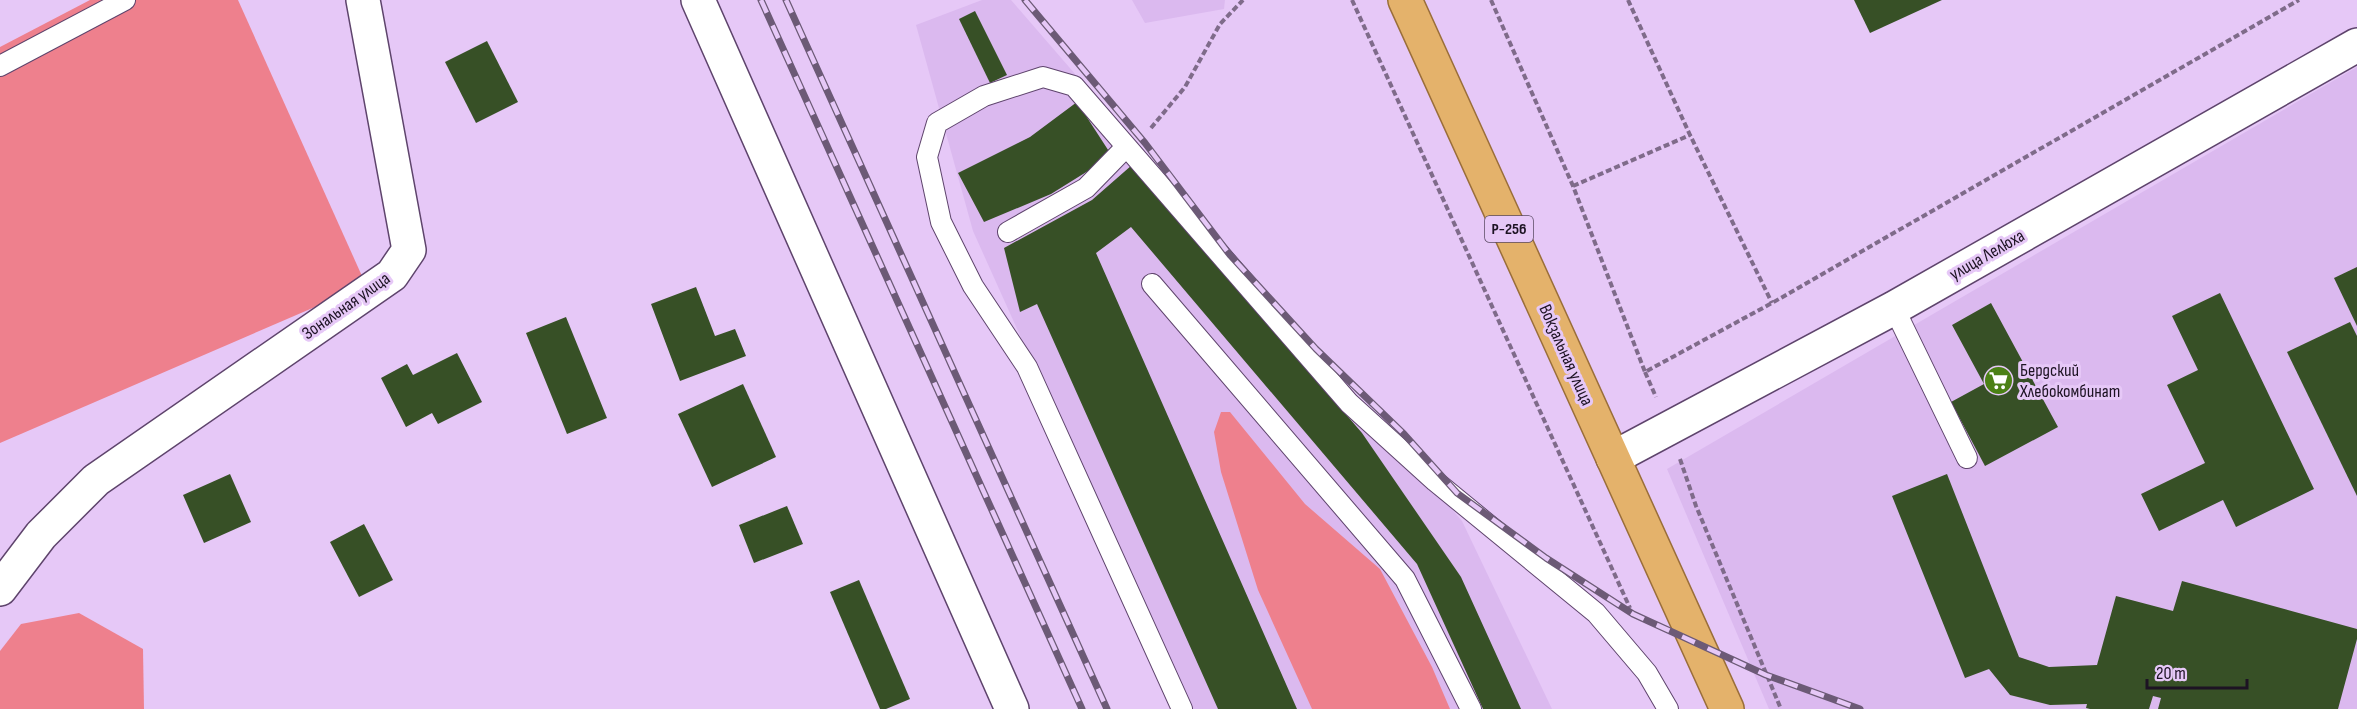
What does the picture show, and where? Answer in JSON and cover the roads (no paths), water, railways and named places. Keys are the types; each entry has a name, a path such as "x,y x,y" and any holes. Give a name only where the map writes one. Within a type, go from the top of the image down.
{"highway":[{"name":"Вокзальная улица","path":"1405,0 1727,709"}],"street":[{"name":"Зональная улица","path":"0,589 41,535 96,480 392,275 410,250 363,0"},
{"path":"698,0 1012,709"},
{"name":"улица Лелюха","path":"1613,458 1894,308 2357,45"}],"lane":[{"path":"0,66 125,0"},
{"path":"1182,709 1027,366 973,286 941,222 927,158 937,123 984,96 1043,77 1074,86 1349,403 1435,481 1596,613 1647,673 1668,709"},
{"path":"1008,232 1086,188 1126,147"},
{"path":"1152,284 1405,579 1471,709"},
{"path":"1894,308 1967,458"}],"railway":[{"path":"761,0 1082,709"},
{"path":"786,0 1107,709"},
{"path":"1025,0 1145,143 1230,255 1316,349 1404,434 1457,493 1546,558 1633,614 1766,675 1860,709"}],"place":[{"name":"Бердский Хлебокомбинат","path":"1999,380"}]}
